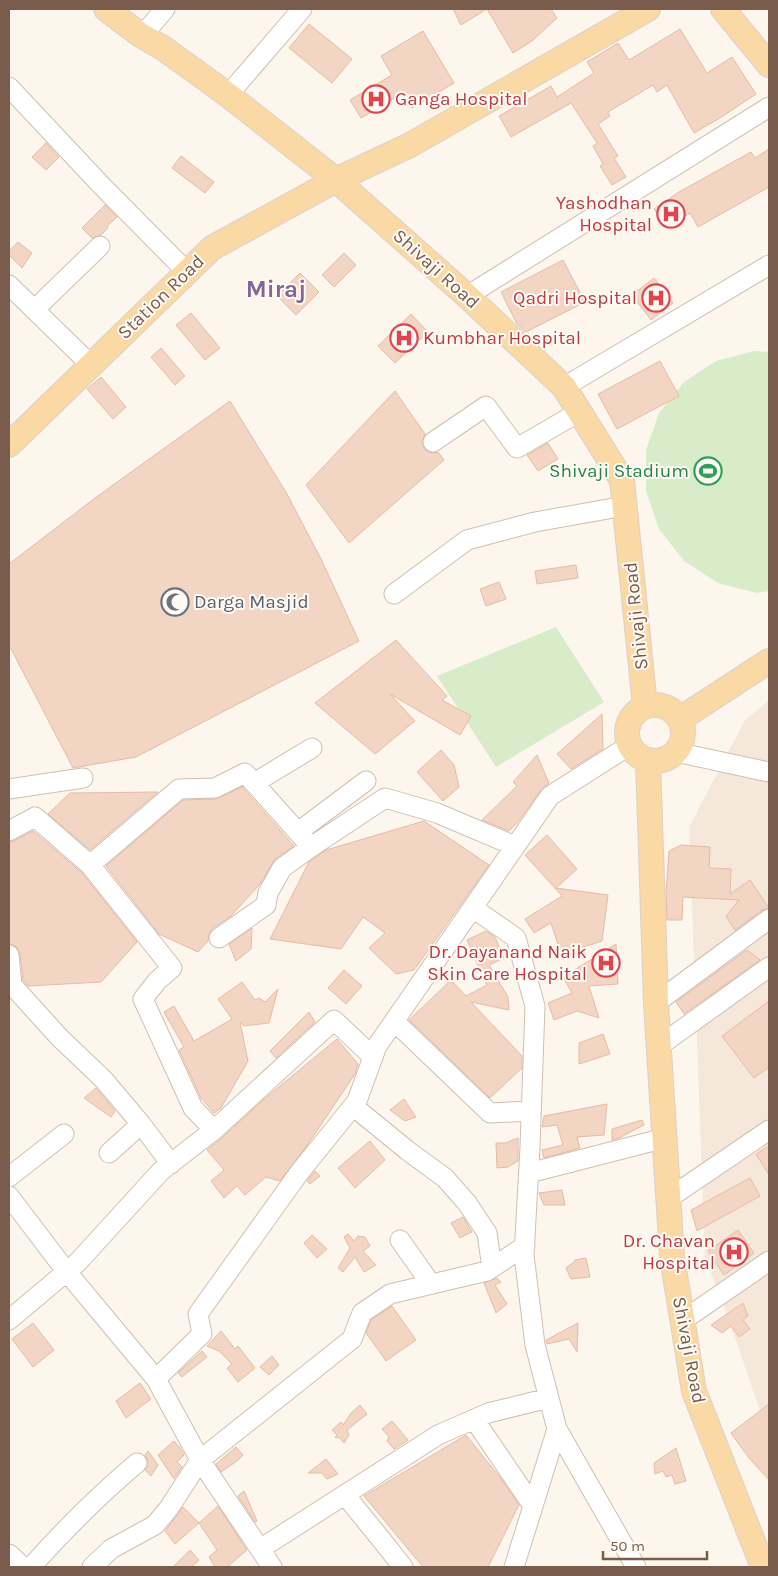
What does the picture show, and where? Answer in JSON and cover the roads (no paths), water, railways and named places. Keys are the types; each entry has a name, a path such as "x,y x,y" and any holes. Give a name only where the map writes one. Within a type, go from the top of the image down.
{"main road":[{"name":"Shivaji Road","path":"106,9 228,95 336,180 467,296 564,387 622,480 645,706"},
{"name":"Station Road","path":"9,445 212,248 336,180 410,145 648,9"},
{"path":"723,9 769,65"},
{"path":"680,719 769,661"},
{"path":"653,704 669,708 675,712 683,726 683,740 676,752 663,760 648,760 637,754 630,745 627,730 629,722 645,706 653,704"},
{"name":"Shivaji Road","path":"648,760 656,1003 672,1257 694,1392 763,1567"}],"street":[{"path":"142,36 165,9"},
{"path":"228,95 302,9"},
{"path":"9,87 101,185 187,272"},
{"path":"467,296 769,107"},
{"path":"34,310 100,246"},
{"path":"564,387 769,265"},
{"path":"9,285 90,365"},
{"path":"433,442 486,406 517,448 579,412"},
{"path":"394,594 467,540 535,522 625,506"},
{"path":"156,1379 202,1334 198,1314 299,1173 357,1101 377,1046 550,796 630,745"},
{"path":"254,783 312,748"},
{"path":"676,752 769,772"},
{"path":"90,865 179,789 215,788 245,773 311,846"},
{"path":"9,789 83,778"},
{"path":"298,832 366,781"},
{"path":"219,938 266,905 268,893 282,868 311,846 385,798 437,813 516,846"},
{"path":"9,831 35,817 90,865 172,968 157,981 143,999 194,1108 214,1130"},
{"path":"473,908 516,938 535,1006 529,1173 524,1246 535,1344 557,1429 636,1567"},
{"path":"656,1003 769,919"},
{"path":"9,955 10,986 104,1080 171,1164"},
{"path":"659,1046 769,967"},
{"path":"9,1320 78,1262 161,1171 214,1130 334,1020 373,1057"},
{"path":"394,1022 490,1113 531,1110"},
{"path":"353,1106 408,1151 445,1178 467,1203 488,1233 492,1268"},
{"path":"109,1153 141,1124"},
{"path":"669,1198 769,1130"},
{"path":"9,1177 64,1134"},
{"path":"529,1173 665,1138"},
{"path":"9,1196 66,1271 156,1379 200,1460 272,1567"},
{"path":"400,1240 431,1284"},
{"path":"92,1567 111,1549 155,1525 169,1508 200,1460 352,1339 362,1313 390,1294 487,1271 524,1246"},
{"path":"682,1321 769,1261"},
{"path":"260,1549 438,1435 488,1413 549,1398"},
{"path":"474,1419 533,1506"},
{"path":"514,1567 557,1429"},
{"path":"31,1567 64,1530 137,1462"},
{"path":"345,1495 403,1567"},
{"path":"9,1554 23,1567"}],"place":[{"name":"Ganga Hospital","path":"376,99"},
{"name":"Yashodhan Hospital","path":"671,214"},
{"name":"Qadri Hospital","path":"656,298"},
{"name":"Kumbhar Hospital","path":"404,338"},
{"name":"Shivaji Stadium","path":"708,471"},
{"name":"Darga Masjid","path":"175,602"},
{"name":"Dr. Dayanand Naik Skin Care Hospital","path":"606,963"},
{"name":"Dr. Chavan Hospital","path":"734,1252"}],"district":[{"name":"Miraj","path":"276,289"}]}
